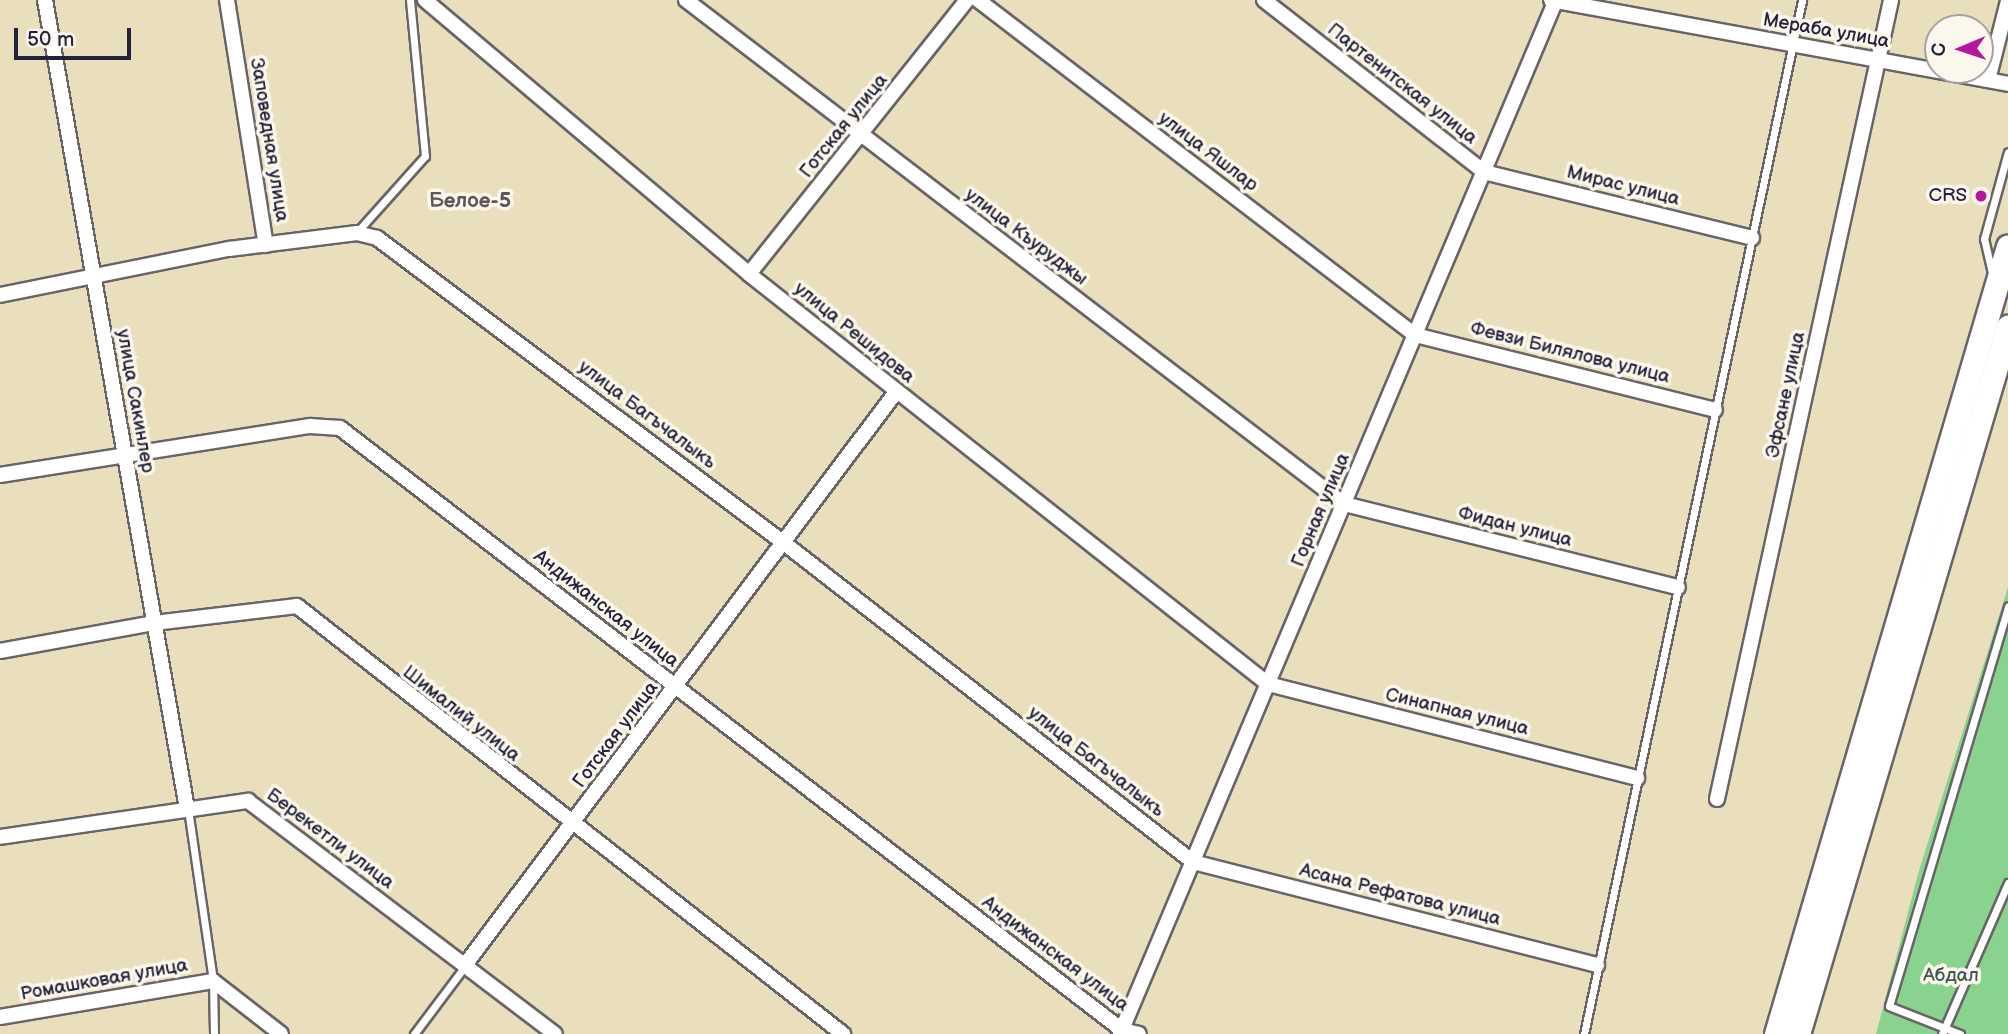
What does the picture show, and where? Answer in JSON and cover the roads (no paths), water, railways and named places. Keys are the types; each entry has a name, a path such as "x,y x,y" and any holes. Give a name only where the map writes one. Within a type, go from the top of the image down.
{"main road":[{"path":"1776,1034 2008,246"},
{"path":"1798,1034 2008,327"}],"street":[{"name":"улица Сакинлер","path":"45,0 187,809"},
{"name":"Заповедная улица","path":"227,0 266,245"},
{"name":"улица Решидова","path":"425,0 749,274 1268,684"},
{"name":"улица Къуруджы","path":"686,0 1344,504"},
{"name":"Готская улица","path":"749,274 862,136 967,0"},
{"name":"улица Яшлар","path":"978,0 1415,335"},
{"name":"Партенитская улица","path":"1264,0 1484,172"},
{"name":"Эфсане улица","path":"1717,799 1891,0"},
{"name":"Горная улица","path":"1121,1032 1554,1"},
{"name":"Мераба улица","path":"1554,1 1924,68"},
{"path":"1994,56 2008,1"},
{"name":"Мирас улица","path":"1484,172 1752,238"},
{"name":"улица Багъчалыкъ","path":"0,295 266,245 357,233 395,248 784,543 1193,862"},
{"name":"Февзи Билялова улица","path":"1415,335 1715,410"},
{"name":"Готская улица","path":"466,965 897,392"},
{"name":"Андижанская улица","path":"0,475 310,426 340,428 1121,1032"},
{"name":"Фидан улица","path":"1344,504 1678,587"},
{"name":"Шималий улица","path":"0,651 154,623 297,606 843,1034"},
{"name":"Синапная улица","path":"1268,684 1637,778"},
{"name":"Берекетли улица","path":"0,837 248,801 555,1034"},
{"name":"Асана Рефатова улица","path":"1193,862 1597,965"},
{"name":"Ромашковая улица","path":"0,1017 213,981 281,1034"},
{"path":"1121,1032 1139,1034"}],"lane":[{"path":"357,233 425,156 410,0"},
{"path":"1584,1034 1802,0"},
{"path":"1995,289 1984,239 2008,152"},
{"path":"1960,1034 1944,1031 1889,1006 2008,606"},
{"path":"187,809 213,981 214,1034"},
{"path":"1944,1031 2008,883"},
{"path":"414,1034 466,965"}],"place":[{"name":"CRS","path":"1981,196"}],"district":[{"name":"Белое-5","path":"470,201"}],"park label":[{"name":"Абдал","path":"1951,976"}]}
